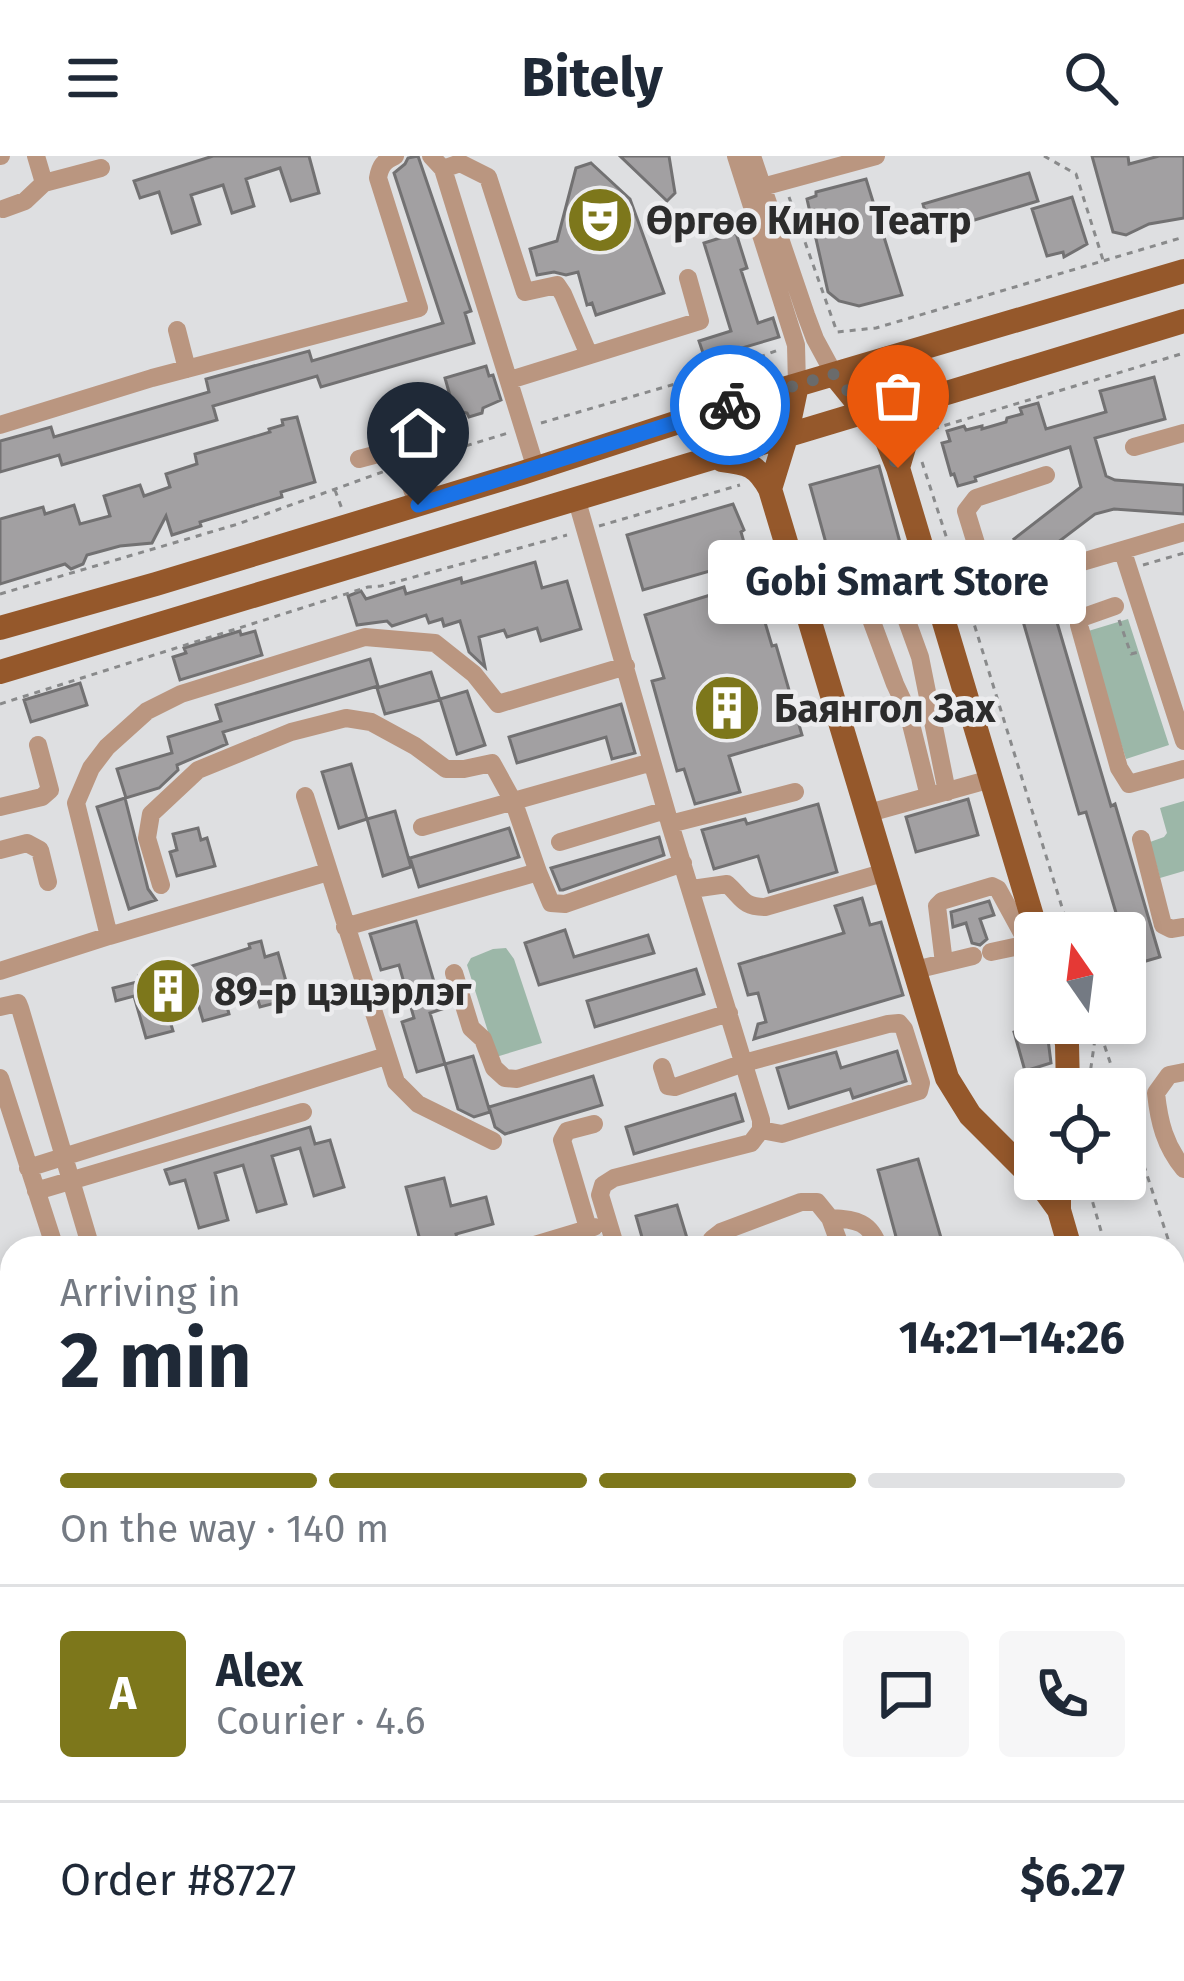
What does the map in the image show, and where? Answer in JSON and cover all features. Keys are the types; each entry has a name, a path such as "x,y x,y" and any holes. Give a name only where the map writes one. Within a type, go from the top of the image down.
{"main road":[{"path":"0,628 1184,271"},
{"path":"0,672 1184,321"},
{"path":"834,374 910,465"},
{"path":"764,480 786,436 797,385"},
{"path":"940,395 909,429 910,465 939,604 1025,912"},
{"path":"712,459 746,463 764,480 947,1078 970,1115 1059,1210"},
{"path":"153,627 139,608 156,584"},
{"path":"1059,1200 1067,1236"}],"street":[{"path":"36,156 44,183"},
{"path":"0,425 187,369 419,308 379,178 380,168 395,156"},
{"path":"736,156 796,345 797,385"},
{"path":"752,156 810,327 834,374"},
{"path":"762,187 876,156"},
{"path":"536,469 437,163 460,163 488,177 525,292 556,285 590,356"},
{"path":"3,209 25,201 44,183 101,168"},
{"path":"510,380 700,321 688,278"},
{"path":"177,330 187,369"},
{"path":"1134,447 1184,433"},
{"path":"359,459 398,449 418,505"},
{"path":"990,589 966,511 976,498 1046,475"},
{"path":"577,501 761,1120 761,1130 751,1143 614,1178 603,1185 599,1195 612,1236"},
{"path":"939,604 1184,532"},
{"path":"1123,552 1184,740"},
{"path":"884,582 894,585 920,658 938,794 862,595 864,588 884,582"},
{"path":"1115,606 1081,618 1079,625 1119,768 1129,784 1184,769"},
{"path":"109,936 76,803 107,747 147,711 181,694 365,637 435,643 474,674 498,704 626,666"},
{"path":"161,885 147,838 151,814 167,796 198,770 291,732 346,718 388,730 446,769 492,763 514,803 551,903 565,904 683,863"},
{"path":"0,807 42,797 50,790 38,745"},
{"path":"422,827 652,762"},
{"path":"868,813 991,779"},
{"path":"560,842 795,792"},
{"path":"305,796 396,1082 418,1104 494,1141"},
{"path":"1141,839 1162,925 1184,927"},
{"path":"0,850 34,846 40,850 48,882"},
{"path":"0,971 328,872"},
{"path":"345,927 538,872"},
{"path":"692,889 727,884 744,903 765,907 886,872"},
{"path":"944,963 937,907 942,901 992,886 1014,918"},
{"path":"915,970 1014,945"},
{"path":"454,973 471,1028 484,1040 494,1068 505,1078 517,1079 729,1013"},
{"path":"0,1006 11,1002 20,1008 88,1236"},
{"path":"662,1067 668,1086 675,1087 744,1063 899,1023 904,1029 920,1091 782,1134 761,1130"},
{"path":"28,1168 386,1056"},
{"path":"1184,1072 1169,1075 1156,1093 1165,1139 1184,1169"},
{"path":"0,1078 51,1236"},
{"path":"36,1192 303,1112"},
{"path":"587,1228 562,1140 568,1131 594,1124"},
{"path":"716,1236 801,1202 818,1202 837,1236"},
{"path":"830,1218 851,1220 875,1236"},
{"path":"562,1236 608,1223"}],"path":[{"path":"1044,156 1076,174 1103,262"},
{"path":"783,179 837,332 876,328 1184,237"},
{"path":"0,594 238,524 404,466 796,345"},
{"path":"919,434 1184,353"},
{"path":"910,465 962,587"},
{"path":"0,704 368,587 764,480"},
{"path":"968,604 1063,912"},
{"path":"1146,1172 1167,1236"},
{"path":"1092,1200 1103,1236"}],"green space":[{"path":"1128,619 1169,745 1126,759 1085,632"},
{"path":"1184,801 1184,871 1160,878 1150,842 1167,833 1160,808"},
{"path":"506,948 542,1043 496,1057 467,965 471,958"}],"building":[{"path":"213,156 309,156 319,193 291,201 280,168 246,179 254,206 232,213 223,185 191,195 200,224 172,233 159,192 140,198 134,181"},
{"path":"418,156 471,311 465,313 474,343 321,387 317,376 213,406 217,420 62,465 59,455 0,472 0,441 51,427 54,437 209,392 206,379 309,351 312,361 443,323 394,173 408,158"},
{"path":"620,156 669,156 675,193 667,201"},
{"path":"1092,156 1128,156 1129,164 1184,156 1184,218 1149,224 1126,235 1113,232"},
{"name":"Өргөө Кино Театр","path":"591,163 630,199 664,293 596,315 592,303 587,305 578,272 537,275 530,249 557,241 576,168"},
{"path":"1029,173 1038,201 931,233 923,204"},
{"path":"866,179 902,295 859,306 839,301 828,292 807,199 816,192"},
{"path":"1072,197 1087,244 1064,257 1063,252 1047,256 1032,209"},
{"path":"736,233 747,268 741,270 758,323 773,318 779,337 705,359 699,341 731,331 704,243"},
{"path":"486,366 501,400 469,417 454,410 445,378"},
{"path":"1154,377 1165,419 1095,438 1106,476 1184,485 1184,514 1114,509 1095,514 1032,562 1014,539 1081,487 1070,447 958,486 951,475 942,443 950,441 947,431 1006,422 1022,414 1020,408 1038,403 1046,429 1106,412 1100,391"},
{"path":"297,417 315,482 172,535 166,516 152,543 120,546 87,555 83,564 71,569 65,564 0,584 0,519 43,507 45,514 74,505 80,524 110,516 104,496 140,485 144,496 170,487 166,474 197,464 195,454 270,432 283,425 282,420"},
{"path":"879,466 901,546 832,565 810,485"},
{"path":"733,504 749,560 643,590 627,535"},
{"path":"535,562 542,588 567,581 581,629 541,641 537,628 507,637 504,630 479,637 485,667 469,652 460,621 444,626 442,619 429,623 426,615 392,626 387,621 357,625 348,596 361,591 366,599 404,587 406,594"},
{"path":"753,582 802,735 729,756 740,792 695,804 684,769 677,771 652,681 664,678 645,615"},
{"path":"1049,595 1160,957 1146,961 1146,912 1116,912 1086,812 1079,814 1018,604"},
{"path":"240,631 241,635 255,631 262,655 180,680 173,657 186,653 184,648"},
{"path":"370,659 378,686 223,732 227,744 177,765 178,770 159,788 126,798 117,769 172,753 168,737 221,721 216,705"},
{"path":"431,672 440,700 385,714 377,688"},
{"path":"80,683 87,705 31,722 24,700"},
{"path":"467,691 485,745 457,754 440,699"},
{"path":"621,704 635,753 612,759 606,737 517,763 509,737"},
{"path":"351,764 367,819 339,828 322,772"},
{"path":"125,798 148,889 156,900 129,909 97,807"},
{"path":"968,799 978,835 916,852 906,817"},
{"path":"818,804 837,872 769,892 758,856 714,869 702,830 745,819 747,824"},
{"path":"395,811 411,867 383,876 367,819"},
{"path":"198,828 201,840 207,838 215,866 177,876 170,852 177,850 173,834"},
{"path":"509,828 519,857 419,887 410,858"},
{"path":"659,837 664,855 563,890 551,868"},
{"path":"862,898 870,925 881,922 903,995 754,1039 758,1024 766,1022 758,993 748,995 739,964 844,933 835,906"},
{"path":"989,901 994,915 980,919 987,939 980,945 972,943 966,923 953,927 951,912"},
{"path":"416,921 442,1009 430,1013 445,1064 417,1072 402,1022 414,1018 399,965 381,970 370,934"},
{"path":"565,930 574,957 648,935 654,953 539,985 525,943"},
{"name":"89-р цэцэрлэг","path":"261,941 265,957 278,953 291,999 260,1007 252,979 222,987 229,1014 203,1021 195,993 164,1001 173,1031 146,1038 134,996 116,1001 113,988 141,981 139,976 192,966"},
{"path":"696,969 704,994 595,1027 587,1001"},
{"path":"1017,1044 1049,1044 1051,1063 1024,1068"},
{"path":"897,1051 906,1081 853,1098 850,1089 789,1108 777,1068 836,1052 841,1068"},
{"path":"473,1056 490,1112 474,1117 458,1109 445,1064"},
{"path":"593,1076 602,1105 505,1134 495,1127 489,1107"},
{"path":"735,1094 743,1121 634,1154 626,1127"},
{"path":"310,1127 315,1144 330,1140 344,1187 314,1196 300,1148 272,1156 286,1204 257,1212 243,1165 215,1173 228,1220 199,1228 185,1180 170,1184 165,1170"},
{"path":"918,1159 940,1236 896,1236 878,1170"},
{"path":"444,1178 451,1206 486,1197 493,1224 457,1236 419,1236 406,1187"},
{"path":"677,1205 686,1236 642,1236 636,1216"}],"way so far":[{"path":"730,405 834,374 886,438 898,468"}],"place":[{"name":"Өргөө Кино Театр","path":"600,220"},
{"name":"Gobi Smart Store","path":"898,468"},
{"name":"Баянгол Зах","path":"727,708"},
{"name":"89-р цэцэрлэг","path":"168,991"}],"route":[{"path":"418,505 730,405"}]}
